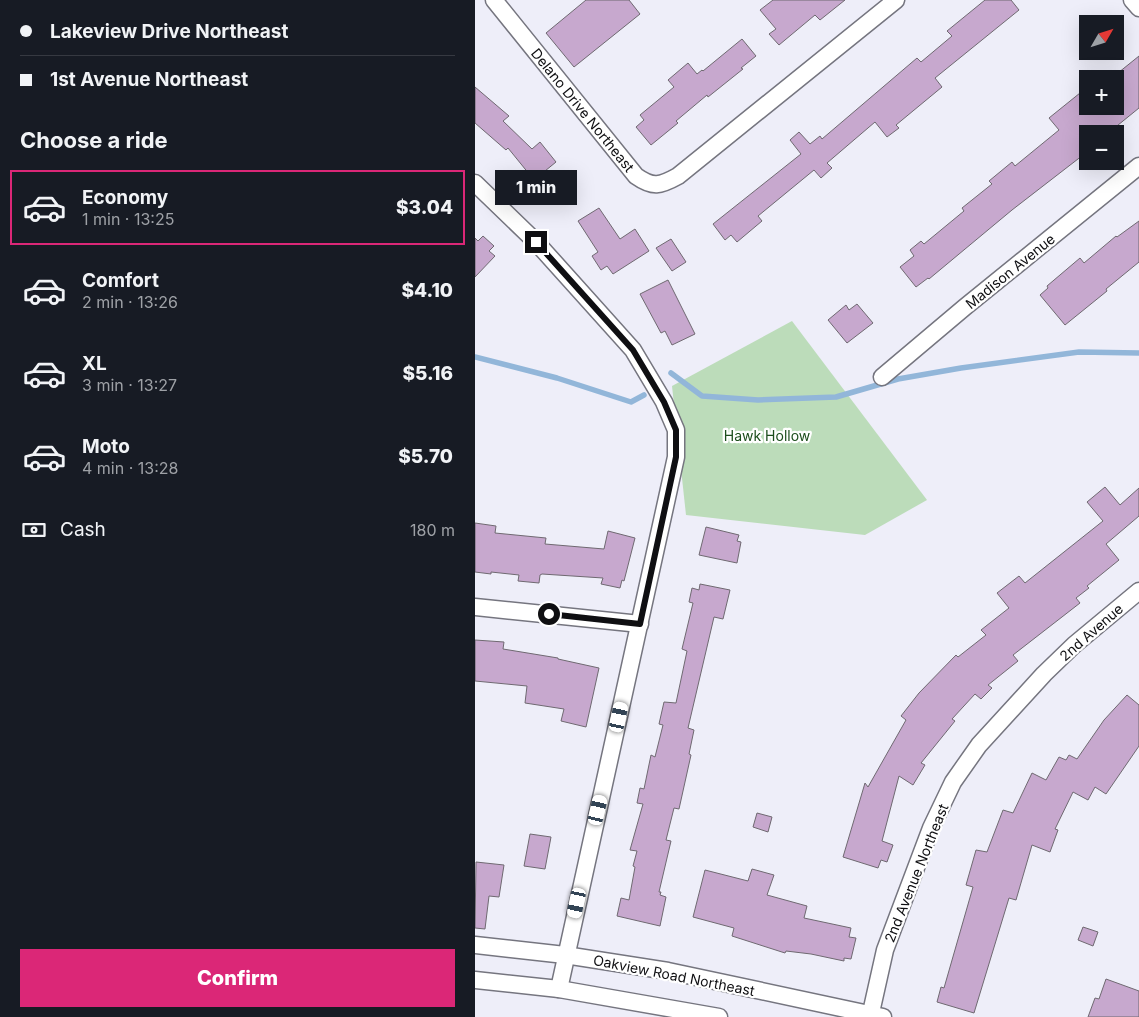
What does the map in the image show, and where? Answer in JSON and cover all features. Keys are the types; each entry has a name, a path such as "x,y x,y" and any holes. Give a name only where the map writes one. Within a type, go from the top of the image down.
{"street":[{"name":"Delano Drive Northeast","path":"499,2 636,176 647,184 665,183 678,176 896,0"},
{"path":"1132,0 1139,8"},
{"name":"Madison Avenue","path":"882,377 965,306 1139,166"},
{"path":"475,183 536,242 633,350 664,402 676,430 676,457 559,989"},
{"name":"2nd Avenue","path":"1045,673 1074,645 1139,591"},
{"path":"475,606 640,624"},
{"name":"2nd Avenue Northeast","path":"875,1016 885,950 931,828 953,782 979,746 1045,673"},
{"name":"Oakview Road Northeast","path":"475,946 565,955 668,972 875,1016"},
{"path":"475,980 559,989 719,1017"}],"green space":[{"name":"Hawk Hollow","path":"792,321 927,500 865,535 686,515 672,386"}],"building":[{"path":"586,0 629,0 640,14 574,67 546,33"},
{"path":"773,0 845,0 820,20 815,15 779,45 769,34 776,29 760,10"},
{"path":"985,0 1011,0 1019,10 935,78 942,87 896,125 899,128 887,137 875,122 827,163 832,168 821,178 814,170 758,216 762,221 737,242 731,235 725,240 713,224 801,154 790,140 799,132 810,144 820,136 822,139 917,58 921,62 952,36 947,31"},
{"path":"742,39 756,56 741,68 743,69 708,97 707,95 676,121 678,123 651,145 636,127 644,120 640,115 674,87 668,80 688,63 697,74 703,71"},
{"path":"1139,56 1139,108 1118,125 1079,125 1079,158 1012,210 929,279 916,287 900,267 914,256 910,250 921,241 924,244 964,211 962,208 992,184 989,181 1012,162 1015,166 1059,130 1049,118 1079,94 1079,115 1124,115 1124,70 1122,70"},
{"path":"475,87 509,116 503,121 532,149 540,142 556,162 534,180 508,148 506,150 475,123"},
{"path":"599,208 620,239 635,229 649,251 613,274 607,266 601,270 592,256 598,252 578,221"},
{"path":"1139,221 1139,262 1065,325 1040,295 1048,288 1047,286 1080,258 1084,263 1116,236"},
{"path":"483,236 494,246 489,251 495,256 475,277 475,238 478,241"},
{"path":"671,239 686,262 672,271 656,248"},
{"path":"668,280 695,334 672,345 665,331 661,333 640,294"},
{"path":"857,304 873,323 847,343 828,320 846,305 849,310"},
{"path":"1105,487 1120,505 1139,488 1139,516 1106,544 1119,560 1087,586 1089,588 1076,598 1080,603 1013,655 1018,661 988,685 992,688 981,699 975,694 952,719 955,721 921,763 925,765 913,785 899,776 882,841 893,845 887,862 881,860 878,868 843,857 865,783 868,787 906,720 901,716 919,693 956,655 958,657 986,635 981,630 1009,608 997,593 1019,576 1025,583 1103,521 1087,502"},
{"path":"475,523 496,526 495,533 546,538 545,544 604,549 608,531 635,538 624,581 622,580 620,588 601,584 603,578 542,574 540,575 539,583 518,581 519,575 475,572"},
{"path":"706,527 739,535 737,541 741,542 737,563 699,555"},
{"path":"700,584 730,590 723,619 714,617 688,728 694,730 689,754 691,755 679,809 674,808 666,840 671,841 659,892 661,892 660,895 666,897 660,926 617,916 621,898 629,900 635,867 633,866 637,851 630,850 643,804 637,803 640,788 644,789 651,755 655,757 663,725 659,724 664,702 676,703 687,651 682,649 693,603 689,602 692,588 699,590"},
{"path":"475,640 504,642 503,649 558,658 599,668 586,727 561,721 564,709 525,703 527,686 475,681"},
{"path":"1127,695 1139,705 1139,746 1106,794 1095,787 1088,800 1073,792 1055,829 1058,830 1050,852 1032,845 1016,900 1009,898 974,1013 937,1002 941,987 944,988 973,887 966,885 976,850 987,852 1003,810 1013,813 1032,773 1046,780 1059,757 1066,760 1069,755 1077,759 1104,720"},
{"path":"757,813 772,817 768,832 753,827"},
{"path":"530,834 551,837 545,869 524,866"},
{"path":"476,862 504,865 499,897 489,896 485,929 475,928"},
{"path":"752,869 774,875 767,895 807,906 804,918 851,928 849,937 856,938 851,959 844,958 844,961 811,954 786,951 785,953 732,936 734,928 693,917 705,870 748,881"},
{"path":"1083,927 1098,932 1093,946 1078,940"},
{"path":"1106,979 1139,991 1139,1017 1088,1017 1095,998 1099,999"}],"waterway":[{"path":"671,373 702,396 758,400 836,397 898,379 961,368 1079,352 1139,353"},
{"path":"475,357 557,378 631,402 644,395"}],"route":[{"path":"536,242 633,350 664,402 676,430 676,457 640,624 549,614"}]}
